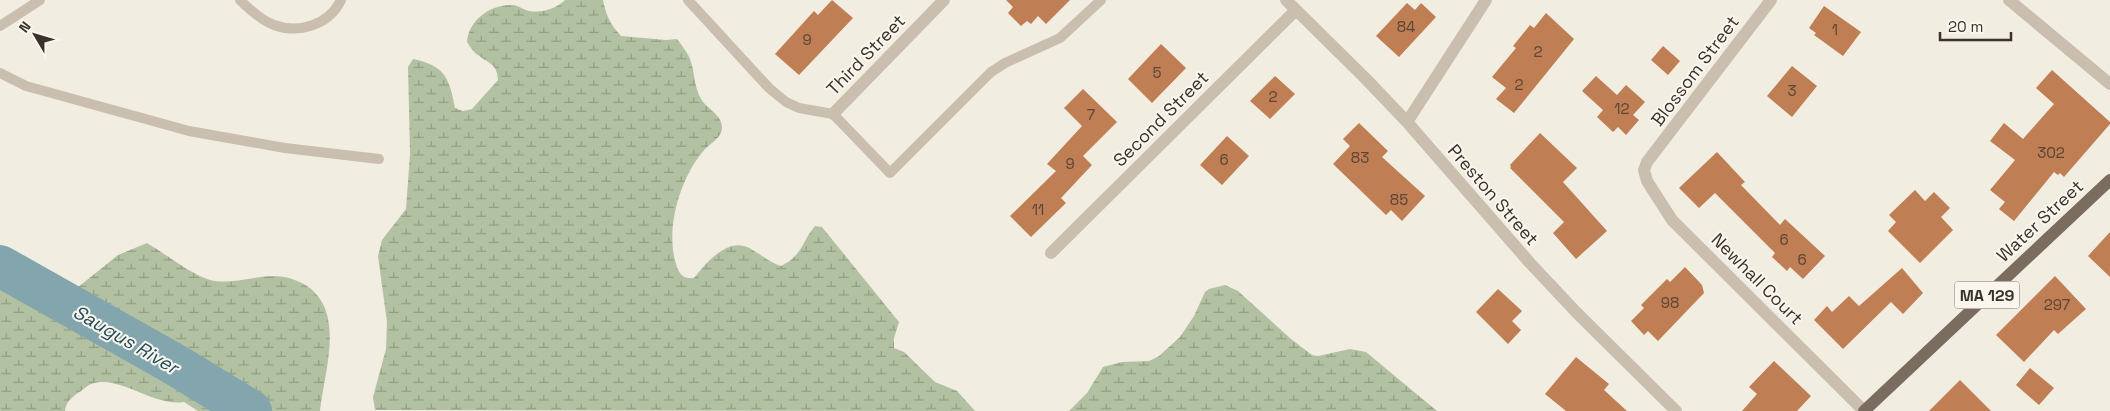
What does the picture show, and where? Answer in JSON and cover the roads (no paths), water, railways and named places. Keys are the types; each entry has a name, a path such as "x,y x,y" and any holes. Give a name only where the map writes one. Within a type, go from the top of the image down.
{"main road":[{"name":"Water Street","path":"1864,411 2109,183"}],"street":[{"name":"Third Street","path":"833,114 944,0"},
{"name":"Preston Street","path":"1286,0 1407,122 1550,284 1676,411"},
{"path":"1407,122 1486,0"},
{"name":"Blossom Street","path":"1647,162 1771,0"},
{"path":"2009,0 2110,84"},
{"name":"Second Street","path":"1050,253 1296,10"},
{"name":"Newhall Court","path":"1647,162 1644,170 1647,181 1672,220 1864,411"}],"lane":[{"path":"0,26 40,0"},
{"path":"240,0 254,14 273,25 288,29 317,25 330,16 341,0"},
{"path":"688,0 769,88 786,102 799,108 833,114 890,173 991,72 1005,63 1060,38 1100,0"},
{"path":"0,73 26,86 190,131 285,148 379,159"}],"waterway":[{"name":"Saugus River","path":"0,266 174,364 251,411"}]}
